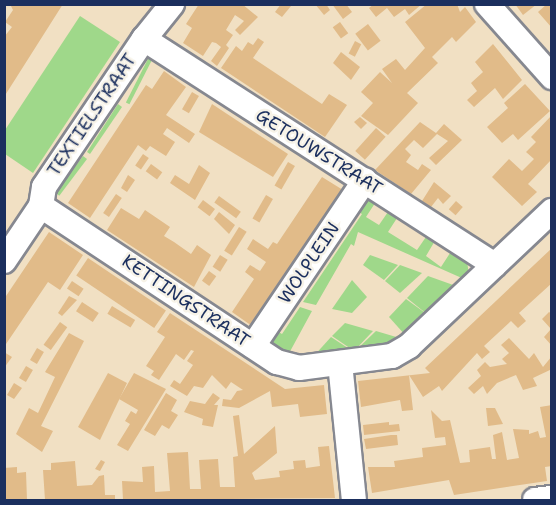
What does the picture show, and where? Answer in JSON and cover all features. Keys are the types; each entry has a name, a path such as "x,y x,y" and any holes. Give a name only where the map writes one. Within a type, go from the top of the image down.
{"street":[{"name":"TEXTIELSTRAAT","path":"4,261 41,206 44,187 144,39 172,4"},
{"path":"488,4 552,77"},
{"name":"GETOUWSTRAAT","path":"144,39 495,265"},
{"name":"WOLPLEIN","path":"253,346 365,180"},
{"name":"KETTINGSTRAAT","path":"41,206 277,362 299,368 340,363"},
{"path":"354,501 340,363 392,356 409,346 552,211"},
{"path":"535,501 552,498"}],"green space":[{"path":"80,16 120,42 33,173 5,154 5,130"},
{"path":"149,57 153,59 129,104 126,102"},
{"path":"118,104 122,107 90,154 87,152"},
{"path":"83,156 87,159 59,196 55,193"},
{"path":"366,198 377,200 366,217 379,225 390,209 399,215 388,232 417,250 428,234 436,239 426,256 441,267 452,250 467,261 469,275 464,279 358,232 354,246 351,244 316,305 303,302 362,214 354,209"},
{"path":"370,255 398,265 384,280 363,265"},
{"path":"400,265 422,273 400,293 385,281"},
{"path":"428,276 456,286 428,315 407,298"},
{"path":"352,280 367,297 352,313 332,309"},
{"path":"406,299 428,315 406,336 389,317"},
{"path":"300,307 312,311 287,357 273,351 269,341 274,329 282,334"},
{"path":"345,323 373,331 354,351 332,336"},
{"path":"376,331 403,339 396,345 354,352"},
{"path":"331,337 354,352 312,358"}],"building":[{"path":"10,4 63,4 4,97 4,37 12,27 5,22 13,10"},
{"path":"199,4 242,4 258,17 240,35 235,30 244,21 235,15 226,30 233,35 226,45 229,48 217,66 211,61 221,47 216,43 212,42 203,56 183,43 192,28 186,24"},
{"path":"281,4 291,6 282,17 275,12"},
{"path":"315,4 326,4 330,10 324,15"},
{"path":"332,4 346,4 352,12 343,19"},
{"path":"374,4 422,4 409,15 405,9 394,17 387,8 376,17 369,8"},
{"path":"427,4 457,4 460,12 465,7 476,22 456,42 452,37 432,57 438,63 407,93 418,103 388,135 361,116 373,103 361,92 380,72 392,83 382,69 396,59 405,70 425,48 405,22"},
{"path":"515,4 537,4 523,15"},
{"path":"547,4 552,4 552,28 538,12"},
{"path":"340,22 348,33 341,39 333,27"},
{"path":"368,24 381,41 368,50 355,34"},
{"path":"258,38 264,42 253,58 322,104 329,94 347,105 325,137 221,68 236,46 242,51 248,42 253,45"},
{"path":"355,41 361,44 355,57 349,53"},
{"path":"493,44 522,80 503,99 495,88 474,107 467,100 477,91 471,83 483,72 475,62"},
{"path":"341,52 360,67 351,80 333,63"},
{"path":"164,71 186,87 166,115 195,134 189,143 167,128 163,134 175,142 166,156 150,146 146,151 138,145 90,218 68,203 146,85 152,89"},
{"path":"525,84 550,111 518,140 513,134 502,143 487,127 508,108 504,103"},
{"path":"192,92 199,96 189,113 182,109"},
{"path":"212,104 288,154 273,177 199,132"},
{"path":"552,115 552,159 528,184 537,192 522,206 492,177 509,159 522,171 534,159 526,152 536,142 531,137"},
{"path":"360,117 367,123 361,129 354,122"},
{"path":"420,122 436,133 444,124 462,140 436,165 429,158 448,141 437,134 423,148 414,140 405,149 411,155 406,162 418,170 422,164 431,170 411,194 375,170"},
{"path":"376,128 386,137 365,160 355,151"},
{"path":"143,154 149,158 141,170 135,166"},
{"path":"288,162 295,166 281,189 274,185"},
{"path":"151,164 162,172 157,180 146,171"},
{"path":"199,165 210,173 195,200 170,183 175,175 189,184"},
{"path":"128,175 135,180 127,192 121,188"},
{"path":"322,177 343,190 252,326 232,312 254,279 245,272 250,265 260,271 266,262 247,249 253,239 268,249 273,242 277,244"},
{"path":"434,182 451,196 443,204 438,198 431,207 422,201"},
{"path":"116,194 122,198 109,217 103,213"},
{"path":"266,195 273,199 259,222 252,218"},
{"path":"219,196 241,212 236,218 214,202"},
{"path":"203,200 215,209 210,216 198,207"},
{"path":"456,201 463,207 456,215 449,209"},
{"path":"121,208 139,219 145,210 170,227 164,236 191,254 197,245 211,255 194,287 107,230"},
{"path":"219,212 235,225 229,234 214,219"},
{"path":"239,227 247,232 232,256 224,251"},
{"path":"49,232 83,255 60,290 48,282 4,347 4,299"},
{"path":"552,248 552,283 519,313 526,321 518,328 511,321 484,346 490,352 482,359 477,353 442,391 439,386 423,397 409,375 430,373 425,368"},
{"path":"220,255 228,260 220,272 213,267"},
{"path":"88,258 166,311 154,328 76,275"},
{"path":"209,271 216,276 209,286 202,281"},
{"path":"72,281 84,289 79,296 67,288"},
{"path":"69,296 77,300 62,316 58,313"},
{"path":"82,302 99,313 93,322 76,311"},
{"path":"112,306 135,320 131,328 107,314"},
{"path":"549,312 552,314 552,346 544,337 551,329 542,319"},
{"path":"170,313 285,389 324,385 327,414 300,417 298,404 272,407 270,391 239,408 222,406 223,399 231,400 237,391 243,390 231,382 226,389 212,375 203,388 194,386 187,396 170,386 174,380 180,384 193,365 187,361 194,351 191,350 184,360 176,354 159,380 151,375 154,371 146,366 165,337 157,332"},
{"path":"60,322 67,327 51,350 44,345"},
{"path":"69,333 84,341 41,426 53,431 42,452 16,434 29,408 38,413 55,377 45,372"},
{"path":"509,338 529,359 534,353 543,367 552,356 552,369 533,378 537,386 523,390 516,375 497,383 487,394 483,386 474,394 468,388 481,376 477,370 485,362 490,367 507,364 502,359 509,353 501,345"},
{"path":"37,348 44,352 37,364 30,360"},
{"path":"4,352 12,357 4,368"},
{"path":"26,366 33,370 26,382 19,378"},
{"path":"108,373 127,383 100,440 78,427"},
{"path":"134,373 166,389 128,451 117,445 130,424 125,421 131,411 136,414 138,410 119,399"},
{"path":"409,375 413,410 402,411 400,400 361,407 358,381"},
{"path":"14,383 22,388 14,399 7,395"},
{"path":"166,393 177,400 171,411 178,415 169,429 162,425 155,436 144,430"},
{"path":"213,393 220,398 214,405 218,405 213,427 202,425 203,419 184,412 190,401 205,404"},
{"path":"552,405 552,466 545,467 547,481 454,495 449,480 372,493 368,467 395,467 394,461 423,457 422,448 446,445 445,437 435,438 431,410 442,421 450,420 460,463 470,462 469,450 490,447 492,459 496,459 493,435 502,432 507,460 519,458 513,429 529,430 529,434 538,431 540,438 546,437 540,407"},
{"path":"486,408 495,408 503,424 488,426"},
{"path":"239,415 244,454 275,426 277,453 252,473 255,480 280,477 279,471 294,469 293,461 305,460 306,468 320,466 318,447 329,446 335,498 123,500 122,481 143,482 142,467 154,466 155,492 170,491 167,453 188,452 190,489 201,489 199,460 218,459 220,487 235,487 233,457 238,456 233,416"},
{"path":"389,422 389,425 399,424 400,431 364,435 363,425"},
{"path":"397,435 398,445 366,449 364,439"},
{"path":"101,460 105,462 100,471 95,469"},
{"path":"75,461 77,486 92,485 99,476 104,475 105,495 115,495 115,500 45,500 43,470 51,470 51,463"},
{"path":"17,467 17,473 26,472 27,500 6,500 4,468"}]}
